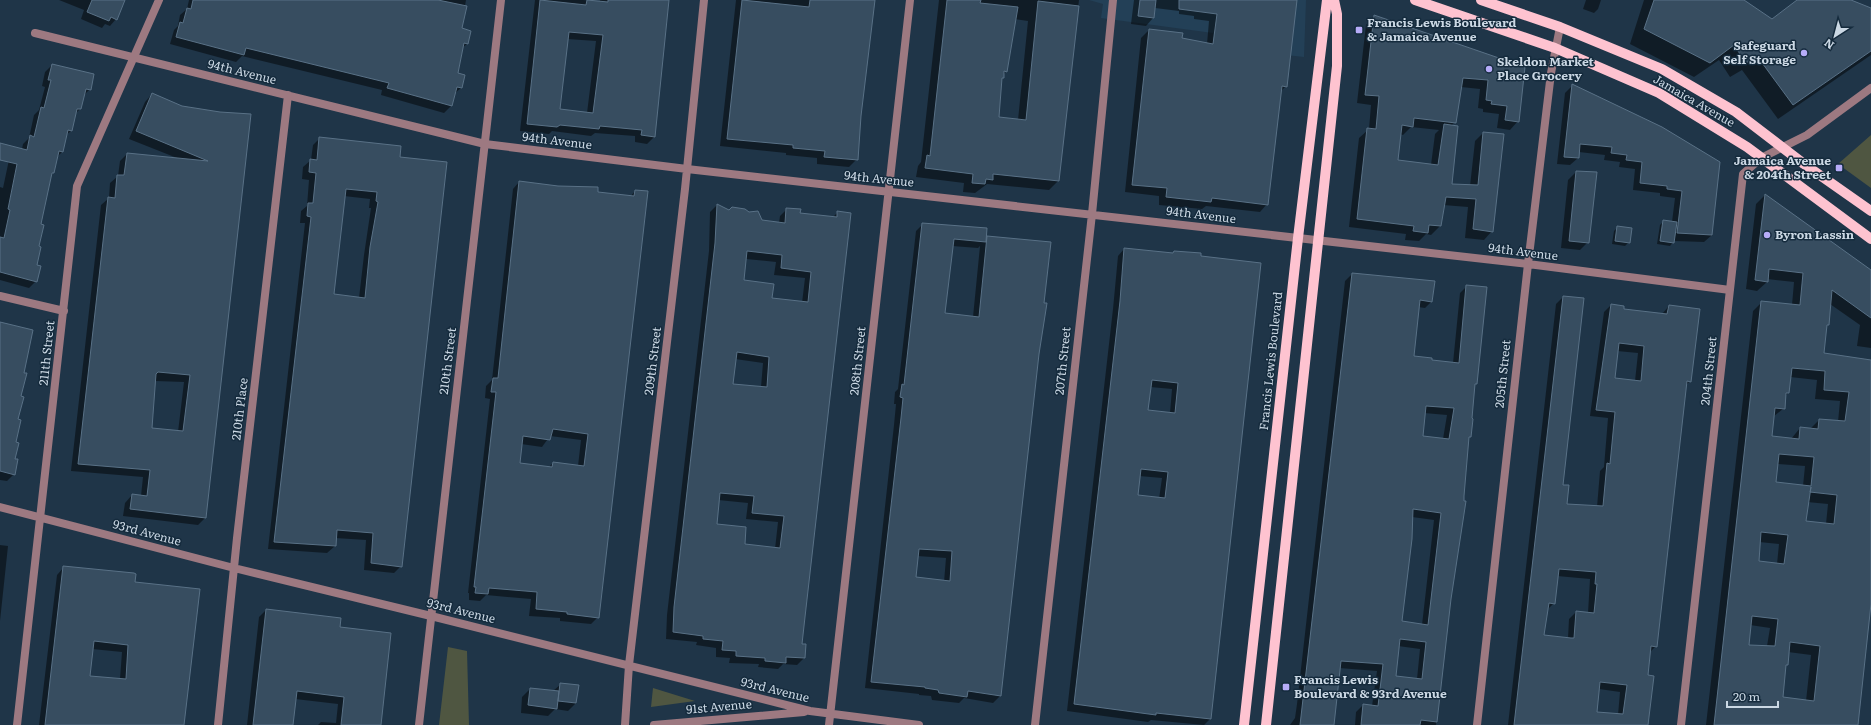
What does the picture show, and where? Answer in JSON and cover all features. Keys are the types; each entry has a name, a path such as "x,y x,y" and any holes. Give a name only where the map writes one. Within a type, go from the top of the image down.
{"main road":[{"name":"Francis Lewis Boulevard","path":"1244,725 1298,238 1327,0"},
{"path":"1266,725 1337,66 1337,14 1334,0"},
{"name":"Jamaica Avenue","path":"1415,0 1555,48 1659,93 1747,147 1871,239"},
{"name":"Jamaica Avenue","path":"1481,0 1560,27 1662,69 1736,112 1783,148 1871,211"}],"street":[{"name":"211th Street","path":"17,725 78,186 159,0"},
{"name":"210th Street","path":"419,725 501,0"},
{"name":"209th Street","path":"625,725 629,665 687,170 704,0"},
{"name":"208th Street","path":"829,725 910,0"},
{"name":"207th Street","path":"1035,725 1092,214 1113,0"},
{"name":"205th Street","path":"1477,725 1528,264 1555,48 1560,27"},
{"name":"94th Avenue","path":"35,33 485,144 687,170 1092,214 1528,264 1730,290"},
{"name":"204th Street","path":"1681,725 1743,174 1761,158 1807,135 1871,88"},
{"name":"210th Place","path":"218,725 234,568 288,95"},
{"path":"0,296 64,311"},
{"name":"93rd Avenue","path":"0,507 234,568 629,665 810,712 919,725"},
{"name":"91st Avenue","path":"654,725 810,712"}],"shaded area":[{"path":"1089,0 1306,0 1304,57 1213,47 1213,33 1101,18 1103,4"}],"green space":[{"path":"1871,135 1871,188 1838,164"},
{"path":"448,647 467,651 469,725 439,725"},
{"path":"653,688 695,701 651,707"}],"building":[{"path":"92,0 125,0 117,20 111,17 109,21 87,12"},
{"path":"193,0 438,0 467,6 462,28 471,31 468,44 464,43 458,73 465,75 462,88 457,87 452,106 387,88 389,83 246,48 244,55 176,37 180,22 183,23 187,8 191,9"},
{"path":"540,0 586,5 587,0 608,2 608,0 669,0 655,137 641,135 642,130 600,126 599,129 560,125 557,127 527,124","holes":["569,32 603,35 593,113 560,109"]},
{"path":"742,0 809,7 810,0 875,0 861,116 858,160 824,157 825,151 793,148 793,145 727,139"},
{"path":"947,0 981,0 980,3 1018,7 1007,72 1004,71 1004,78 1002,78 999,117 1026,120 1038,1 1079,6 1059,181 993,174 993,180 986,179 985,184 972,183 973,174 925,168 927,155 930,156"},
{"path":"1140,0 1156,0 1154,18 1138,16"},
{"path":"1179,0 1297,0 1287,87 1282,86 1268,205 1212,198 1211,202 1166,197 1167,188 1132,185 1149,29 1183,33 1182,38 1213,44 1217,14 1179,9"},
{"name":"Safeguard Self Storage","path":"1654,0 1744,0 1772,19 1797,0 1851,0 1871,8 1871,51 1793,105 1757,56 1746,63 1734,45 1710,63 1644,29"},
{"path":"1374,15 1525,67 1519,122 1505,120 1507,106 1491,104 1492,101 1486,100 1488,80 1463,78 1456,123 1414,118 1413,127 1402,125 1398,160 1438,165 1444,124 1458,126 1452,184 1478,185 1483,132 1504,134 1493,232 1473,229 1476,199 1446,197 1441,226 1429,225 1428,233 1413,231 1414,226 1357,219 1367,128 1376,129 1379,96 1365,95"},
{"path":"52,64 94,74 91,90 86,89 81,109 77,109 72,131 68,130 63,152 59,151 54,173 52,173 41,224 44,225 39,246 41,247 37,265 41,266 37,282 0,272 0,237 4,238 17,164 0,160 0,143 27,150 30,135 34,137 41,107 44,108 51,80 48,80"},
{"path":"1572,84 1662,127 1720,162 1712,235 1677,233 1682,191 1667,189 1667,186 1640,183 1642,162 1626,160 1627,155 1611,153 1612,147 1580,144 1579,158 1564,157"},
{"path":"152,93 182,106 220,112 251,114 206,518 130,509 132,494 147,496 150,470 78,464 108,197 115,198 117,175 124,175 127,153 208,161 136,131","holes":["158,372 190,375 183,431 152,428 156,374"]},
{"path":"319,137 401,146 400,157 447,162 402,567 371,563 373,533 337,530 336,546 274,542 311,217 307,216 308,203 313,203 316,173 309,172 310,159 317,160","holes":["346,189 377,192 376,201 378,202 370,247 365,298 334,294"]},
{"path":"1576,171 1597,172 1589,243 1569,241"},
{"path":"519,181 558,186 598,187 598,192 634,196 635,190 648,191 599,618 567,614 567,612 536,609 537,592 489,588 488,594 475,593 476,587 474,587 496,392 491,392 493,378 498,378","holes":["553,429 588,434 584,466 553,462 552,467 520,463 523,436 550,440"]},
{"path":"1765,194 1871,270 1871,318 1832,290 1829,325 1827,325 1824,353 1871,360 1871,604 1858,725 1714,725 1761,301 1800,305 1803,273 1769,269 1768,282 1755,280","holes":["1792,368 1825,371 1824,390 1849,392 1845,421 1819,419 1818,429 1800,427 1799,439 1772,436 1775,408 1785,409 1786,393 1789,393","1779,454 1814,457 1811,486 1776,482","1810,492 1837,495 1834,524 1806,521","1761,532 1788,535 1784,564 1759,561","1752,616 1778,619 1775,646 1749,645","1790,642 1820,646 1814,701 1783,697 1786,665 1788,665"]},
{"path":"717,204 729,210 732,207 745,209 749,212 758,211 762,220 785,223 786,208 801,209 800,213 837,217 837,211 851,213 802,644 806,644 805,658 786,657 786,663 765,661 765,658 736,656 736,651 722,650 723,641 703,639 703,636 673,632 674,607 715,243","holes":["747,251 782,255 781,268 811,272 808,302 772,298 774,284 744,280","737,352 769,357 767,387 733,384","720,493 754,496 752,513 784,516 780,548 745,544 746,527 717,524"]},
{"path":"1663,220 1677,222 1674,243 1660,241"},
{"path":"922,223 987,228 986,242 954,239 945,313 979,317 987,236 1051,242 1044,303 1047,303 1039,354 1001,696 968,691 967,697 939,693 938,690 925,687 871,682 901,418 903,398 900,397 902,384 904,385","holes":["919,549 952,551 950,581 916,577"]},
{"path":"1617,226 1632,228 1630,243 1615,241"},
{"path":"1124,248 1173,253 1174,251 1201,253 1201,256 1261,263 1211,719 1156,713 1156,715 1074,704 1120,301","holes":["1152,380 1178,383 1175,413 1148,410","1141,469 1168,472 1165,498 1138,495"]},
{"path":"1352,273 1435,281 1432,302 1420,300 1414,356 1459,363 1466,285 1487,287 1477,384 1475,384 1471,437 1469,437 1464,496 1464,501 1466,501 1451,599 1437,722 1421,720 1420,725 1361,725 1363,704 1378,706 1383,664 1341,661 1334,725 1300,725","holes":["1426,406 1454,408 1449,439 1423,436","1413,509 1441,513 1428,625 1402,621 1412,539","1400,639 1426,642 1422,679 1396,676"]},
{"path":"1563,296 1584,298 1563,485 1569,485 1567,504 1603,506 1607,463 1610,464 1615,412 1596,410 1611,304 1624,306 1624,309 1667,314 1669,305 1700,309 1691,382 1687,381 1657,647 1651,646 1648,675 1654,676 1648,725 1514,725","holes":["1619,343 1644,346 1641,381 1615,378","1559,569 1596,572 1595,584 1597,584 1594,613 1576,611 1574,638 1544,635 1549,603 1555,604","1600,682 1627,685 1623,714 1597,712"]},
{"path":"0,322 33,330 24,373 27,373 21,396 24,397 18,419 21,420 16,442 19,443 15,459 18,459 15,475 0,471"},
{"path":"63,566 134,573 136,574 135,582 200,589 184,725 45,725","holes":["94,641 128,645 126,679 90,676"]},
{"path":"266,609 341,618 340,627 391,633 381,725 341,725 344,697 297,691 293,725 253,725"},
{"path":"560,683 579,685 576,703 558,701"},
{"path":"530,688 559,691 557,709 528,705"}],"place":[{"name":"Francis Lewis Boulevard & Jamaica Avenue","path":"1359,30"},
{"name":"Safeguard Self Storage","path":"1804,53"},
{"name":"Skeldon Market Place Grocery","path":"1489,69"},
{"name":"Jamaica Avenue & 204th Street","path":"1839,168"},
{"name":"Byron Lassin","path":"1767,235"},
{"name":"Francis Lewis Boulevard & 93rd Avenue","path":"1286,687"}]}
